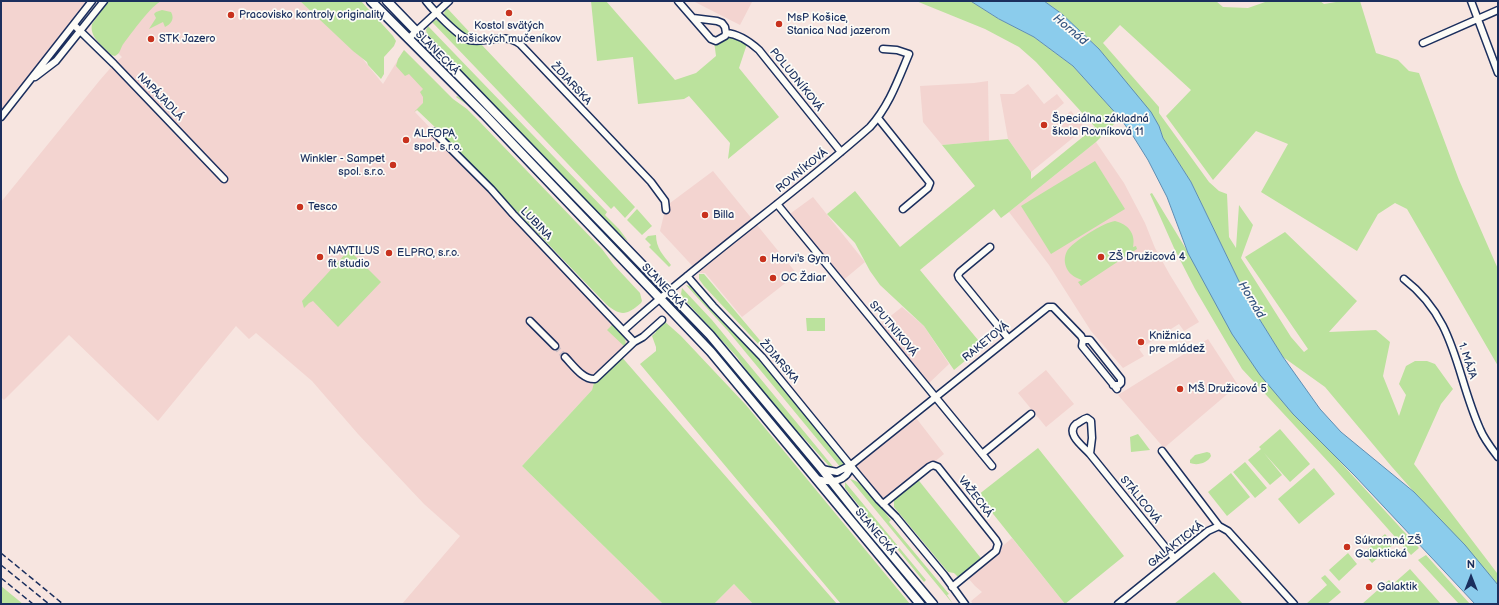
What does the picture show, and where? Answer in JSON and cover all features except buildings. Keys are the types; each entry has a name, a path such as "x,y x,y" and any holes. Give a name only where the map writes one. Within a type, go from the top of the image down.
{"main road":[{"name":"SLANECKÁ","path":"371,1 484,114 711,352 920,604"},
{"name":"SLANECKÁ","path":"387,1 668,292 731,360 933,604"}],"street":[{"path":"1,117 92,1"},
{"path":"29,81 56,61 104,1"},
{"name":"ŽDIARSKA","path":"426,1 457,33 469,40 479,41 510,38 520,44 651,182 665,201 666,210"},
{"path":"408,39 449,1"},
{"path":"678,1 693,18 714,41 725,36 725,27 720,22 693,18"},
{"path":"1471,1 1498,73"},
{"path":"1423,43 1498,10"},
{"name":"NAPÁJADLÁ","path":"74,25 224,179"},
{"name":"POLUDNÍKOVÁ","path":"726,33 733,34 748,41 759,50 841,152"},
{"name":"ROVNÍKOVÁ","path":"660,298 870,127 878,118 891,96 908,54 897,50 883,49"},
{"path":"878,118 930,183 928,188 902,209"},
{"name":"LUBINA","path":"434,132 491,190 634,342"},
{"name":"SPUTNIKOVÁ","path":"777,204 992,466"},
{"path":"990,247 958,275 1008,338"},
{"name":"ŽDIARSKA","path":"687,276 713,306 762,357 851,465"},
{"name":"1. MÁJA","path":"1404,280 1426,299 1440,320 1451,343 1480,430 1498,457"},
{"path":"624,330 660,298"},
{"name":"RAKETOVÁ","path":"822,469 837,472 851,465 935,396 1048,307 1053,307 1083,340 1090,340 1121,379 1121,383 1119,385 1115,387 1082,346 1083,340"},
{"path":"565,357 585,376 590,379 595,379 634,342 643,337 662,320"},
{"path":"530,321 555,346"},
{"path":"982,454 1031,414"},
{"name":"STÁLICOVÁ","path":"1090,454 1092,438 1091,421 1087,418 1083,419 1073,427 1073,436 1090,454 1174,558"},
{"path":"1162,451 1219,526"},
{"path":"851,465 883,504 896,517 965,604"},
{"name":"RAKETOVÁ","path":"842,494 841,484 851,465"},
{"name":"VAŽECKÁ","path":"883,504 932,465 938,467 948,479 998,544 996,551 952,587"},
{"path":"816,478 832,481 852,474 859,476"},
{"name":"GALAKTICKÁ","path":"1118,604 1208,531 1219,526 1228,531 1294,604"}],"shaded area":[{"path":"1,1 92,1 1,117"},
{"path":"154,1 300,1 362,58 383,84 404,50 441,87 415,112 634,342 595,379 592,390 522,466 663,604 402,604 460,536 424,504 358,434 312,381 256,333 249,339 236,326 158,421 69,335 4,400 1,397 1,202 100,80 122,57 115,50"},
{"path":"693,1 750,1 752,2 740,25"},
{"path":"988,81 989,141 942,145 923,122 920,86"},
{"name":"Špeciálna základná škola Rovníková 11","path":"1028,84 1044,104 1057,94 1064,103 1052,113 1058,121 1071,111 1085,128 1031,172 1008,139 1000,94 1014,94"},
{"name":"ZŠ Družicová 4","path":"1096,142 1124,183 1145,223 1155,248 1199,322 1184,331 1179,324 1139,349 1144,356 1123,368 1091,331 1049,265 1009,212"},
{"path":"713,171 797,274 742,317 705,273 699,273 660,231 666,206"},
{"path":"813,197 865,262 841,282 787,216"},
{"path":"902,307 924,326 949,364 926,386 878,326"},
{"name":"MŠ Družicová 5","path":"1208,339 1238,385 1164,448 1118,395"},
{"path":"1046,370 1074,404 1046,427 1018,393"},
{"path":"913,414 944,454 883,504 851,465"},
{"path":"1012,538 1065,604 973,604 971,601 982,592 968,578"},
{"path":"734,584 753,604 714,604"}],"green space":[{"path":"108,1 162,1 147,13 115,56 111,55 97,41 92,29 92,24"},
{"path":"300,1 361,1 396,41 394,46 384,57 384,74 381,79 367,62 353,51"},
{"path":"591,1 606,1 675,80 696,73 716,56 714,41 726,33 748,41 739,68 779,117 728,159 730,143 689,96 684,99 638,104 633,57 597,61"},
{"path":"916,1 971,1 999,19 1034,37 1073,66 1120,118 1096,142 1009,212 1001,218 994,209 920,270 983,346 954,370 924,326 880,285 870,271 855,243 827,214 855,191 900,247 975,186 942,145 1008,139 1031,172 1031,179 1095,127 1036,62 1019,47 985,29"},
{"path":"1044,1 1216,1 1223,7 1248,8 1268,1 1320,1 1324,4 1342,1 1360,1 1376,53 1398,60 1409,71 1419,73 1459,180 1498,269 1498,366 1407,209 1395,203 1378,214 1357,251 1261,192 1288,144 1256,131 1213,180 1166,116 1191,90 1120,25 1103,43 1159,107 1159,113 1209,182 1219,191 1227,194 1229,237 1236,248 1239,205 1253,225 1241,258 1291,337 1304,352 1308,349 1245,257 1285,232 1357,301 1329,332 1376,330 1390,342 1383,376 1399,416 1406,395 1399,384 1406,366 1415,361 1427,361 1435,364 1453,389 1441,404 1414,464 1497,573 1498,587 1392,467 1325,387 1283,357 1250,304 1191,182 1163,138 1159,126 1099,49 1062,14"},
{"path":"447,8 475,38 466,36 456,30 448,22 444,13"},
{"path":"162,10 171,12 173,17 171,23 165,27 163,22 149,29 156,18 154,14"},
{"path":"436,20 442,23 459,39 471,43 480,43 635,207 625,218 614,206 611,209 432,22"},
{"path":"428,26 607,212 605,215 619,229 628,241 615,231 472,85 454,62 427,34 426,30"},
{"path":"420,45 476,98 652,279 651,280 581,211"},
{"path":"404,50 453,99 467,109 478,120 602,249 614,265 640,293 641,303 632,310 624,313 616,311 606,304 438,130 417,110 414,112 423,103 423,97 420,92 423,89 409,74 405,76 396,66 398,59"},
{"path":"457,96 470,105 605,246 617,263 604,247 480,117 469,106 456,97"},
{"path":"1095,161 1125,209 1051,254 1021,206"},
{"path":"1152,193 1231,323 1310,429 1419,548 1411,555 1334,468 1242,369 1195,289 1174,248 1150,194"},
{"path":"637,209 652,226 642,235 627,220"},
{"path":"1115,221 1124,224 1130,230 1134,242 1133,247 1136,246 1137,249 1081,286 1078,282 1082,280 1071,275 1066,267 1065,258 1067,251 1089,233"},
{"path":"656,235 659,248 671,265 669,267 649,247 651,245 645,239 648,236"},
{"path":"349,250 381,282 338,327 313,301 304,308 302,301"},
{"path":"699,274 704,274 769,351 765,351 762,348 704,286 699,279"},
{"path":"686,285 690,286 702,298 760,359 844,462 841,468 728,331"},
{"path":"682,288 712,320 835,469 830,467 789,424 761,391 737,357 683,298 681,294"},
{"path":"670,303 705,339 789,433 821,474 788,434"},
{"path":"806,318 825,318 825,331 807,331"},
{"path":"663,320 681,336 746,405 910,604 841,604 640,364 656,351 652,336 656,332 654,329"},
{"path":"613,324 624,337 626,343 625,347 607,330"},
{"path":"620,355 837,604 753,604 734,584 714,604 663,604 522,466 592,390 595,379"},
{"path":"1280,429 1310,464 1290,482 1264,453 1282,475 1270,485 1248,460 1261,449 1259,447"},
{"path":"1138,434 1150,450 1131,452 1130,437"},
{"path":"1038,448 1124,556 1065,604 978,495"},
{"path":"1207,452 1210,453 1211,456 1205,462 1199,464 1190,463 1190,460 1195,455"},
{"path":"1245,462 1267,488 1255,498 1233,472"},
{"path":"1314,468 1335,494 1299,524 1278,499"},
{"path":"1231,473 1250,497 1227,516 1208,492"},
{"path":"916,477 984,562 958,577 954,573 948,572 894,507 894,499"},
{"path":"850,479 861,485 872,496 891,520 889,522 949,594 947,595 953,604"},
{"path":"845,482 926,580 924,582 890,540 887,541 845,488"},
{"path":"826,485 831,485 928,604 926,604 916,594"},
{"path":"1385,534 1394,544 1372,563 1363,553"},
{"path":"1348,553 1357,564 1339,581 1329,570"},
{"path":"1426,555 1470,604 1459,604 1418,560"},
{"path":"1410,569 1441,604 1362,604 1389,580 1393,584"},
{"path":"1214,572 1243,604 1174,604"},
{"path":"1325,575 1341,592 1327,604 1306,604 1327,585 1321,578"},
{"path":"1,586 23,604 1,604"}],"water":[{"name":"Hornád","path":"971,1 1044,1 1062,14 1099,49 1151,112 1159,126 1163,138 1191,182 1250,304 1283,357 1320,409 1341,432 1414,492 1465,545 1498,585 1498,604 1475,604 1355,476 1293,414 1260,375 1232,334 1188,253 1167,197 1148,160 1120,118 1073,66 1034,37 999,19"}],"tunnel":[{"path":"555,346 565,357"}],"railway":[{"path":"1,553 63,604"},
{"path":"1,565 49,604"},
{"path":"1,578 33,604"}],"place":[{"name":"Kostol svätých košických mučeníkov","path":"509,13"},
{"name":"Pracovisko kontroly originality","path":"231,15"},
{"name":"MsP Košice, Stanica Nad jazerom","path":"779,24"},
{"name":"STK Jazero","path":"151,39"},
{"name":"Špeciálna základná škola Rovníková 11","path":"1044,125"},
{"name":"ALFOPA, spol. s r.o.","path":"406,140"},
{"name":"Winkler - Sampet spol. s.r.o.","path":"393,165"},
{"name":"Tesco","path":"300,207"},
{"name":"Billa","path":"705,215"},
{"name":"ELPRO, s.r.o.","path":"389,253"},
{"name":"NAYTILUS fit studio","path":"320,257"},
{"name":"ZŠ Družicová 4","path":"1101,257"},
{"name":"Horvi's Gym","path":"763,259"},
{"name":"OC Ždiar","path":"773,278"},
{"name":"Knižnica pre mládež","path":"1141,342"},
{"name":"MŠ Družicová 5","path":"1180,389"},
{"name":"Súkromná ZŠ Galaktická","path":"1347,547"},
{"name":"Galaktik","path":"1369,587"}]}
